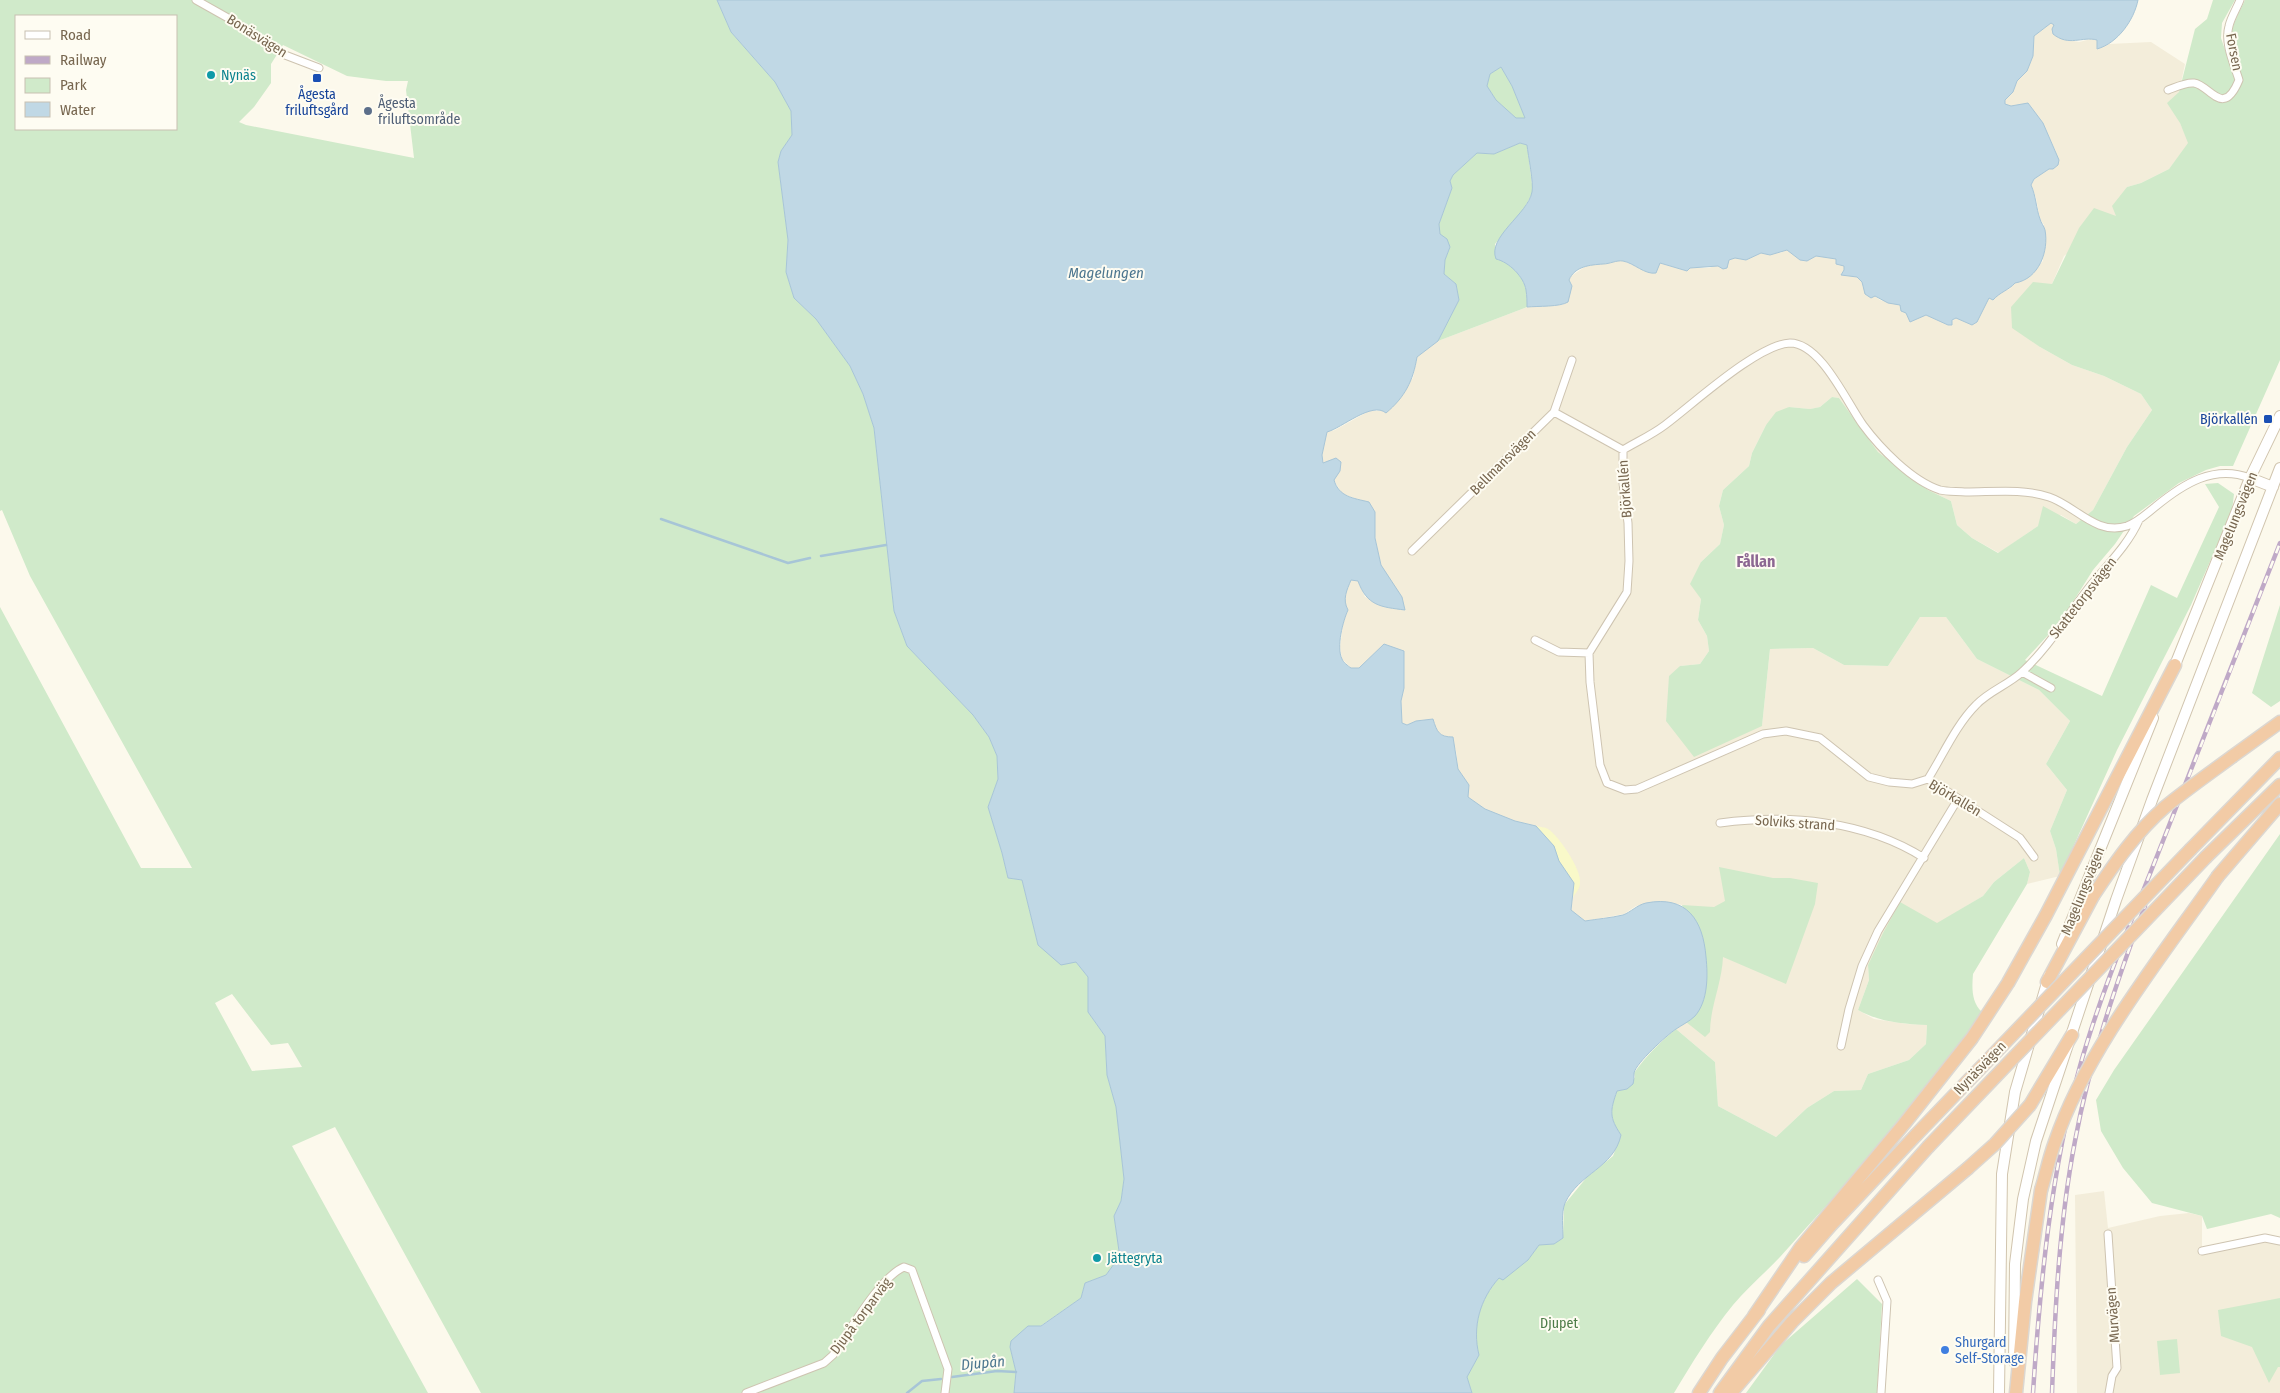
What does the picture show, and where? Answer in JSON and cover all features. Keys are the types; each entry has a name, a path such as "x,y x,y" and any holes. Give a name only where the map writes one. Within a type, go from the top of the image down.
{"highway":[{"path":"1754,1316 1801,1247 1904,1124 1972,1038 2008,983 2046,916 2175,665"},
{"path":"2047,982 2093,896 2114,863 2143,829 2165,808 2232,756 2280,722"},
{"name":"Nynäsvägen","path":"1699,1393 1754,1316 1831,1225 2280,758"},
{"name":"Nynäsvägen","path":"1720,1393 1769,1326 1928,1147 2206,857 2280,785"},
{"path":"2014,1393 2041,1190 2055,1141 2078,1090 2104,1042 2218,876 2280,804"},
{"path":"1731,1393 1779,1337 1830,1283 1995,1144 2030,1105 2072,1035"}],"street":[{"name":"Bonäsvägen","path":"196,0 228,18 285,55 319,68"},
{"name":"Forsen","path":"2168,90 2194,83 2201,85 2215,97 2222,98 2235,91 2239,80 2228,36 2229,26 2240,0"},
{"name":"Björkallén","path":"2034,857 2020,838 1928,779 1912,784 1889,782 1869,776 1820,738 1786,731 1763,734 1637,789 1625,790 1607,783 1600,764 1590,690 1589,653 1627,592 1629,561 1628,523 1623,484 1623,450 1663,426 1763,350 1790,343 1800,345 1814,353 1829,372 1863,425 1912,476 1941,490 2012,491 2050,498 2105,528 2116,529 2139,520 2174,492 2204,476 2226,473 2250,478"},
{"name":"Bellmansvägen","path":"1412,551 1554,412 1572,360"},
{"path":"1554,412 1623,450"},
{"name":"Magelungsvägen","path":"1999,1393 2002,1174 2015,1092 2047,982 2250,478 2280,416"},
{"name":"Magelungsvägen","path":"2014,1393 2015,1264 2023,1199 2036,1141 2149,809 2276,488 2280,468"},
{"path":"2250,478 2276,488"},
{"name":"Skattetorpsvägen","path":"1928,779 1975,705 1994,689 2022,672 2064,624 2090,586 2134,532 2139,520"},
{"path":"1535,640 1559,652 1589,653"},
{"path":"2022,672 2051,688"},
{"path":"1842,1046 1849,1009 1862,966 1878,931 1924,858 1958,799"},
{"name":"Solviks strand","path":"1720,823 1750,819 1824,822 1872,834 1908,848 1924,858"},
{"name":"Murvägen","path":"2108,1234 2117,1368 2112,1376 2109,1393"},
{"path":"2202,1251 2264,1238 2280,1241"},
{"name":"Djupå torparväg","path":"746,1393 824,1363 833,1355 881,1287 892,1274 904,1267 912,1270 916,1276 926,1314 948,1369 944,1393"},
{"path":"1878,1280 1886,1301 1882,1393"}],"shaded area":[{"path":"2051,23 2055,25 2058,38 2079,42 2091,39 2097,40 2097,49 2109,44 2151,42 2185,64 2179,92 2180,123 2189,143 2169,169 2141,183 2127,187 2116,216 2064,256 2052,284 2040,347 2072,365 2104,376 2141,394 2152,410 2127,447 2093,510 2076,524 2061,515 2038,526 1999,553 1972,538 1957,525 1951,501 1928,490 1878,452 1839,398 1832,397 1820,407 1810,409 1789,407 1766,425 1752,453 1749,466 1723,490 1719,506 1724,525 1720,544 1701,562 1701,599 1698,620 1707,636 1709,651 1700,664 1680,666 1668,702 1666,721 1762,726 1770,649 1813,648 1844,665 1888,666 1920,617 1946,617 1977,659 2039,690 2070,721 2046,764 2067,790 2050,831 2056,849 2060,876 2027,884 2030,872 2024,858 1994,882 1983,896 1937,924 1900,903 1868,965 1869,980 1858,1010 1874,1019 1927,1025 1926,1044 1909,1060 1868,1074 1861,1090 1834,1091 1807,1108 1776,1137 1718,1106 1715,1062 1676,1029 1694,1017 1693,914 1682,905 1667,902 1636,906 1624,914 1585,921 1571,910 1573,897 1536,826 1515,821 1485,809 1468,797 1469,785 1458,769 1456,750 1438,734 1433,719 1416,721 1407,725 1402,723 1401,701 1404,688 1392,648 1384,644 1359,668 1351,668 1342,659 1340,647 1344,617 1348,610 1345,604 1345,596 1351,580 1358,581 1365,597 1395,609 1405,609 1381,565 1375,537 1375,511 1354,498 1342,494 1334,480 1340,471 1324,464 1322,455 1327,432 1335,430 1369,411 1383,411 1413,378 1417,357 1438,341 1527,307 1563,305 1572,286 1569,280 1571,276 1589,264 1621,260 1646,271 1659,263 1687,271 1689,268 1709,268 1735,258 1746,260 1761,253 1780,253 1787,250 1801,260 1807,261 1816,256 1837,259 1844,266 1841,274 1857,277 1862,282 1863,288 1880,300 1900,305 1906,312 1918,317 1926,315 1948,325 1956,318 1980,316 1989,297 1993,299 2000,292 2010,289 2015,282 2027,278 2043,261 2044,225 2040,219 2036,198 2031,185 2034,179 2049,169 2056,152 2043,123 2005,104 2005,100 2013,92 2017,81 2027,71 2033,56 2034,36"},
{"path":"2104,1191 2108,1228 2160,1216 2189,1213 2202,1216 2202,1250 2265,1238 2280,1241 2280,1393 2077,1393 2075,1195"}],"green space":[{"path":"0,0 717,0 731,32 775,82 791,111 792,135 781,151 778,162 788,240 786,272 794,298 816,319 850,366 863,394 874,428 894,611 907,646 973,715 989,737 997,756 998,779 988,807 1008,878 1022,880 1038,945 1076,962 1088,977 1088,1012 1105,1036 1107,1075 1116,1107 1124,1179 1121,1201 1114,1216 1119,1251 1114,1264 1106,1275 1085,1283 1081,1298 1010,1347 1016,1372 1014,1393 481,1393 335,1127 292,1146 428,1393 0,1393 0,607 141,868 192,868 30,576 2,510 0,511","holes":["283,45 347,76 386,81 408,81 406,90 414,158 246,125 239,122 254,107 271,83 271,64","232,994 271,1045 288,1043 302,1067 252,1071 215,1003"]},
{"path":"2213,0 2235,0 2222,23 2221,38 2234,76 2242,79 2232,49 2231,39 2235,21 2245,0 2280,0 2280,360 2233,466 2220,466 2206,470 2179,483 2134,516 2115,544 2093,570 2061,621 2025,660 2102,696 2151,585 2177,598 2219,507 2205,484 2218,483 2234,494 2232,511 2191,605 2117,750 2060,876 2056,849 2050,831 2067,790 2046,764 2070,721 2039,690 1977,659 1946,617 1920,617 1888,666 1844,665 1813,648 1770,649 1762,726 1694,757 1666,721 1669,676 1680,666 1700,664 1709,651 1707,636 1698,620 1701,599 1690,584 1701,562 1720,544 1724,525 1719,506 1723,490 1749,466 1752,453 1766,425 1776,412 1789,407 1810,409 1820,407 1832,397 1839,398 1878,452 1928,490 1951,501 1957,525 1972,538 1998,553 2038,526 2043,506 2076,524 2093,510 2127,447 2152,410 2141,394 2104,376 2072,365 2012,328 2011,307 2033,282 2052,284 2079,228 2094,208 2116,216 2112,206 2127,187 2141,183 2169,169 2188,143 2180,123 2167,103 2179,92 2195,29 2207,19"},
{"path":"1501,67 1512,86 1525,118 1516,118 1496,100 1487,86 1490,74"},
{"path":"1520,143 1527,145 1533,192 1523,210 1495,244 1496,258 1511,266 1525,285 1527,307 1438,341 1459,300 1456,284 1444,274 1445,260 1450,247 1440,234 1439,224 1452,188 1450,181 1453,175 1477,153 1494,154"},
{"path":"2280,605 2280,701 2271,707 2252,693"},
{"path":"2280,834 2280,1218 2271,1214 2207,1229 2202,1216 2152,1203 2123,1168 2101,1131 2096,1100 2114,1070"},
{"name":"Djupet","path":"2024,858 2030,872 2027,884 1973,974 1974,999 1982,1012 1960,1045 1886,1138 1780,1257 1733,1305 1709,1337 1674,1393 1472,1393 1467,1377 1479,1355 1476,1334 1482,1304 1499,1278 1503,1279 1528,1260 1539,1245 1554,1244 1563,1238 1564,1205 1587,1177 1613,1156 1621,1135 1614,1123 1612,1114 1617,1091 1627,1089 1635,1077 1634,1073 1659,1044 1676,1029 1715,1062 1718,1106 1776,1137 1807,1108 1834,1091 1861,1090 1868,1074 1909,1060 1926,1044 1927,1025 1891,1022 1858,1010 1869,980 1868,965 1900,902 1937,923 1983,896 1994,882"},
{"path":"1719,867 1773,878 1790,878 1818,883 1815,904 1786,984 1723,957 1710,1032 1705,1037 1686,1022 1697,1012 1703,999 1707,985 1707,970 1682,905 1714,907 1725,901"},
{"path":"1857,1279 1882,1304 1877,1393 1746,1393 1781,1345"},
{"path":"2280,1298 2280,1367 2278,1367 2269,1383 2252,1347 2221,1336 2218,1310"},
{"path":"2177,1339 2180,1373 2160,1375 2157,1341"}],"sand":[{"path":"1536,826 1547,828 1553,833 1574,862 1580,877 1580,883 1579,889 1573,897 1574,883 1559,861 1554,846"}],"water":[{"name":"Magelungen","path":"717,0 2138,0 2133,15 2124,30 2112,42 2097,49 2097,40 2070,41 2059,38 2053,34 2052,29 2054,25 2051,23 2034,36 2033,56 2027,71 2017,81 2013,92 2005,100 2005,104 2011,106 2028,103 2043,123 2059,160 2058,165 2034,179 2031,185 2040,220 2045,230 2044,255 2036,270 2030,276 2015,283 1993,300 1989,298 1977,322 1972,325 1956,318 1952,320 1952,325 1948,325 1926,315 1910,322 1906,313 1901,311 1900,305 1888,303 1875,296 1871,298 1865,294 1862,282 1857,277 1841,275 1844,266 1836,264 1836,259 1816,256 1807,261 1800,260 1787,250 1770,255 1761,253 1746,260 1735,258 1729,260 1727,268 1723,269 1718,266 1690,268 1687,271 1660,263 1656,273 1652,273 1623,261 1588,266 1579,269 1569,280 1572,286 1568,302 1554,306 1527,307 1525,285 1511,267 1496,259 1495,251 1497,242 1502,234 1523,209 1532,192 1532,176 1527,145 1520,143 1494,154 1477,153 1453,175 1450,181 1452,188 1439,224 1440,234 1447,239 1450,247 1445,260 1444,274 1456,284 1459,300 1438,341 1417,357 1413,374 1403,395 1386,413 1380,410 1373,410 1327,432 1322,455 1323,463 1336,458 1341,462 1340,471 1334,480 1336,486 1347,496 1369,502 1375,512 1375,538 1381,565 1402,597 1405,610 1376,604 1366,596 1358,581 1351,580 1345,602 1348,610 1342,627 1340,641 1340,654 1343,661 1351,668 1359,668 1384,644 1404,651 1404,688 1401,701 1402,723 1407,725 1416,721 1433,719 1439,733 1453,737 1458,769 1469,785 1468,797 1485,809 1515,821 1536,826 1554,846 1559,861 1574,883 1571,910 1585,921 1623,915 1646,903 1672,903 1690,913 1697,922 1704,944 1707,980 1705,996 1699,1010 1693,1018 1672,1032 1646,1056 1636,1068 1633,1084 1627,1089 1617,1091 1612,1114 1614,1123 1621,1135 1617,1146 1604,1163 1579,1184 1565,1203 1563,1238 1554,1244 1539,1245 1528,1260 1503,1280 1499,1278 1482,1304 1476,1334 1479,1355 1467,1377 1472,1393 1014,1393 1016,1372 1010,1347 1011,1341 1028,1326 1041,1326 1081,1298 1085,1283 1106,1275 1114,1264 1119,1251 1114,1216 1121,1201 1124,1179 1116,1107 1107,1075 1105,1036 1088,1012 1088,977 1076,962 1061,965 1038,945 1022,880 1008,878 988,807 998,779 997,756 989,737 973,715 907,646 894,611 874,428 863,394 850,366 816,319 794,298 786,272 788,240 778,162 781,151 792,135 791,111 775,82 731,32","holes":["1501,67 1512,86 1525,118 1516,118 1496,100 1487,86 1490,74"]}],"waterway":[{"path":"661,519 788,563 810,558"},
{"path":"821,556 886,545"},
{"name":"Djupån","path":"952,1377 997,1371 1016,1372"},
{"name":"Djupån","path":"907,1393 922,1381 941,1379"}],"railway":[{"path":"2033,1393 2043,1269 2054,1187 2070,1106 2088,1038 2117,957 2280,543"},
{"path":"2052,1393 2061,1235 2075,1141 2096,1051 2145,906"}],"place":[{"name":"Nynäs","path":"211,75"},
{"name":"Ågesta friluftsgård","path":"317,78"},
{"name":"Ågesta friluftsområde","path":"368,111"},
{"name":"Björkallén","path":"2268,419"},
{"name":"Jättegryta","path":"1097,1258"},
{"name":"Shurgard Self-Storage","path":"1945,1350"}],"district":[{"name":"Fållan","path":"1756,561"}]}
